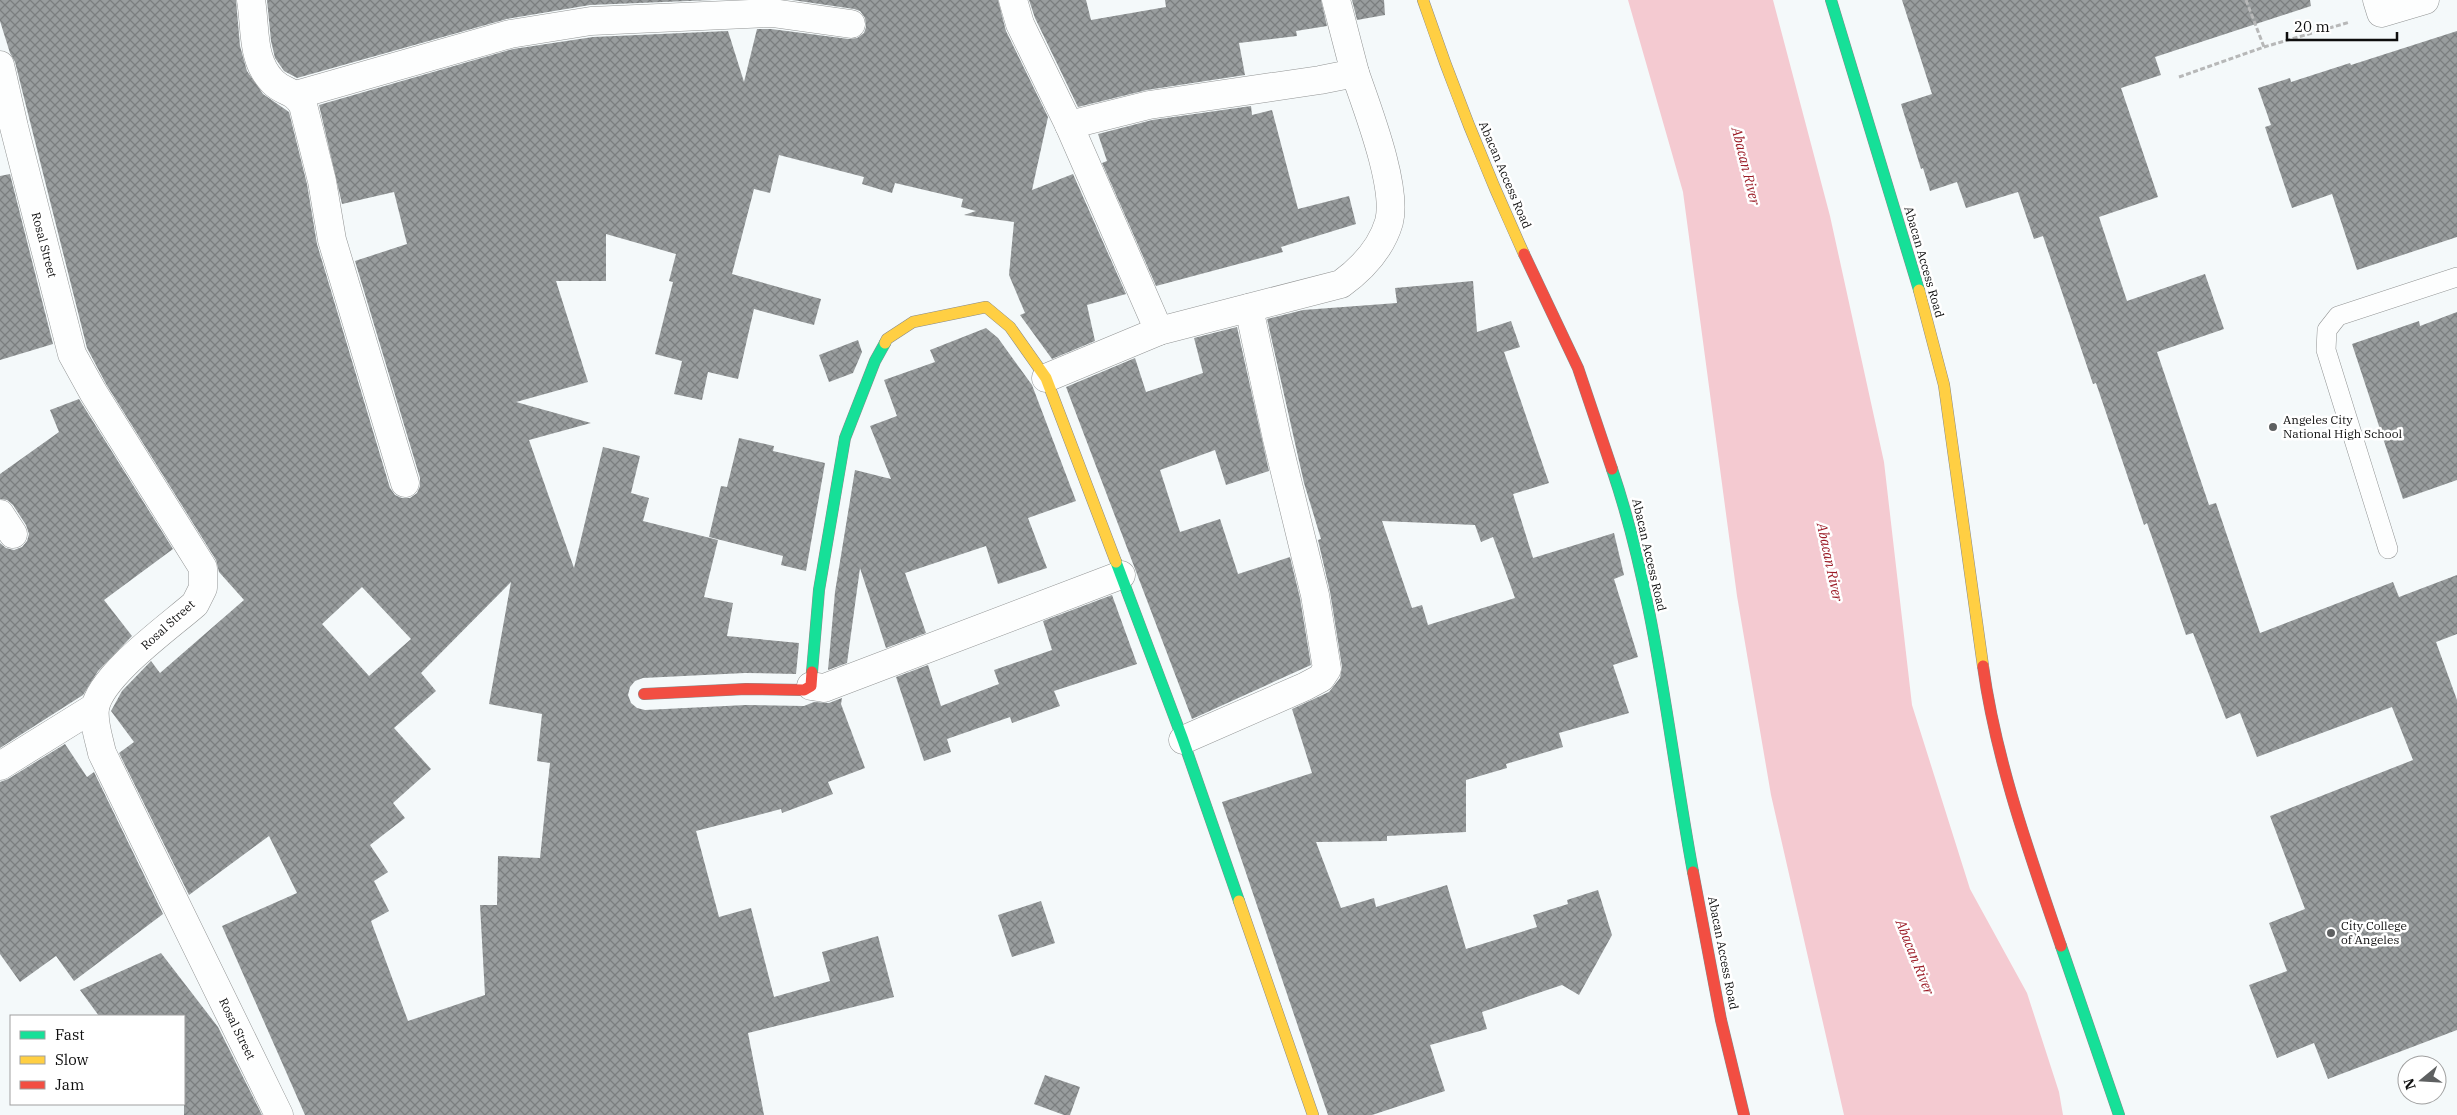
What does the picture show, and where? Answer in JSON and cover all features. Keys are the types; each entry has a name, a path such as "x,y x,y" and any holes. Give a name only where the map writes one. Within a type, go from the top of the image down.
{"street":[{"path":"251,0 256,52 264,72 275,84 296,95 303,105 322,181 332,240 405,483"},
{"path":"1013,0 1020,24 1068,125 1158,331"},
{"path":"1046,378 1158,331 1341,284 1361,269 1377,249 1389,220 1388,182 1372,122 1355,73 1336,0"},
{"name":"Abacan Access Road","path":"1424,0 1443,60 1503,208 1578,368 1628,517 1663,680 1688,843 1721,1020 1744,1115"},
{"name":"Abacan Access Road","path":"1831,0 1915,275 1944,385 1984,672 2003,760 2034,867 2119,1115"},
{"path":"2379,7 2425,0"},
{"path":"296,95 510,34 591,21 772,13 851,24"},
{"name":"Rosal Street","path":"0,65 7,129 72,354 93,392 203,568 203,588 195,604 114,674 96,707 96,726 102,753 279,1115"},
{"path":"1068,125 1149,105 1320,80 1355,73"},
{"path":"811,686 819,590 845,438 875,360 887,339 914,322 986,306 1010,327 1046,378 1183,740 1314,1115"},
{"path":"1183,740 1304,687 1321,678 1327,669 1315,595 1277,438 1249,308"},
{"path":"644,694 746,689 804,690 811,686 824,688 1121,575"},
{"path":"0,766 96,707"}],"lane":[{"path":"2388,549 2326,350 2327,330 2338,316 2457,277"}],"path":[{"path":"2246,0 2264,47"},
{"path":"2179,77 2379,7"}],"water":[{"name":"Abacan River","path":"1628,0 1773,0 1830,216 1884,462 1912,705 1970,889 2027,993 2059,1092 2063,1115 1844,1115 1771,795 1737,596 1683,192"}],"building":[{"path":"0,0 236,0 240,46 247,71 263,94 289,112 307,184 317,244 390,488 395,495 402,498 410,498 417,493 420,486 420,478 355,261 407,244 394,192 342,204 319,105 513,49 593,37 728,31 744,82 757,29 771,29 849,39 857,38 864,33 866,27 865,18 860,11 792,0 998,0 1006,31 1048,117 1032,190 1073,174 1126,294 1087,305 1095,341 1052,359 1020,315 1025,313 1009,275 1014,222 964,215 976,211 961,207 963,199 895,183 892,193 862,184 864,177 779,155 770,193 754,189 732,274 821,299 814,325 754,309 738,379 708,372 702,400 674,394 682,361 655,354 673,282 669,281 676,254 606,234 606,281 556,281 588,382 516,402 591,423 529,440 574,568 603,447 640,456 631,493 649,498 643,521 718,540 704,597 733,603 727,636 799,643 796,674 745,673 643,678 635,681 630,687 628,695 631,703 637,708 645,710 746,705 804,706 814,702 829,703 842,698 841,704 865,768 828,782 833,794 782,813 781,809 696,831 719,917 751,908 774,997 830,981 822,952 878,936 894,997 748,1033 764,1115 305,1115 222,926 297,893 269,836 189,895 119,753 134,742 111,711 122,691 151,661 160,673 244,600 219,572 216,560 106,384 87,348 15,62 10,53 0,21","holes":["511,582 489,704 542,714 537,761 550,763 540,858 498,856 497,905 480,905 485,995 408,1021 371,921 389,911 374,881 388,872 370,845 405,818 393,803 431,769 394,728 436,691 421,673","362,587 411,639 369,676 322,624"]},
{"path":"267,0 712,0 590,5 507,19 297,78 284,71 275,58 271,41"},
{"path":"1029,0 1086,0 1091,20 1166,7 1165,0 1321,0 1327,26 1296,31 1297,36 1239,43 1245,75 1147,90 1078,107 1035,18"},
{"path":"1352,0 1384,0 1385,15 1357,20"},
{"path":"1902,0 2310,0 2311,6 2155,57 2161,75 2121,88 2158,197 2099,217 2127,301 2205,274 2224,329 2157,352 2209,505 2216,503 2260,633 2393,582 2399,597 2457,575 2457,634 2436,642 2457,700 2457,1030 2328,1079 2314,1043 2277,1058 2249,985 2287,971 2269,923 2305,909 2270,816 2413,760 2392,707 2257,757 2240,713 2226,719 2193,633 2186,635 2147,523 2144,525 2096,383 2093,384 2043,236 2034,239 2018,192 1966,208 1957,182 1930,191 1923,168 1921,169 1901,104 1932,94"},
{"path":"2457,31 2457,237 2357,270 2332,194 2292,208 2265,127 2271,125 2258,88 2290,78 2291,82 2350,63 2351,65"},
{"path":"1251,106 1252,115 1272,110 1298,209 1349,196 1356,224 1281,247 1283,252 1156,286 1102,163 1107,161 1098,134 1152,120"},
{"path":"10,174 53,344 0,360 0,176"},
{"path":"1473,281 1477,332 1511,321 1520,347 1504,352 1549,483 1513,494 1533,558 1614,533 1624,575 1614,579 1638,657 1613,665 1629,713 1559,733 1563,747 1506,764 1507,768 1466,780 1466,832 1387,836 1387,841 1316,842 1341,908 1374,898 1376,907 1447,885 1466,949 1537,927 1533,915 1568,904 1567,900 1598,890 1612,935 1579,995 1562,985 1482,1012 1487,1029 1430,1045 1445,1091 1372,1115 1328,1115 1222,802 1312,773 1292,709 1329,692 1340,678 1342,667 1330,592 1318,540 1321,539 1304,483 1267,319 1303,310 1397,303 1395,288","holes":["1382,521 1475,525 1481,542 1493,537 1515,598 1428,625 1422,605 1412,608"]},
{"path":"2457,312 2457,480 2403,499 2352,344 2419,321 2420,326"},
{"path":"1237,327 1269,471 1226,485 1215,450 1160,470 1180,532 1220,519 1238,574 1290,557 1300,598 1311,665 1192,719 1066,387 1135,358 1146,392 1203,373 1194,338"},
{"path":"986,328 998,338 1032,385 1076,501 1028,518 1047,568 998,584 986,546 905,573 926,633 886,648 860,568 847,663 828,670 835,592 855,470 891,479 870,426 897,416 884,380 935,362 930,350"},
{"path":"858,340 862,352 853,373 829,382 819,355"},
{"path":"79,399 173,549 104,600 132,636 98,671 83,695 0,748 0,543 6,548 14,550 22,547 27,541 29,534 26,525 13,505 7,500 0,499 0,474 59,432 50,410"},
{"path":"739,438 774,446 773,451 825,463 806,571 781,565 783,556 709,537 721,486 727,487"},
{"path":"1112,595 1137,664 1054,691 1060,706 1012,723 1010,717 947,739 951,752 924,761 896,677 928,665 941,706 999,684 994,670 1052,650 1043,621"},
{"path":"65,744 87,777 94,772 163,914 74,981 56,956 20,982 0,954 0,782"},
{"path":"1041,901 1055,943 1012,957 998,915"},
{"path":"161,953 218,1027 262,1115 184,1115 185,1015 98,1015 80,990"},
{"path":"1045,1075 1080,1087 1070,1115 1064,1115 1034,1104"}],"traffic: fast":[{"path":"1831,0 1919,290"},
{"path":"812,672 819,590 845,438 875,361 885,343"},
{"path":"1612,469 1640,568 1660,669 1693,872"},
{"path":"1116,562 1183,740 1239,901"},
{"path":"2061,946 2119,1115"}],"traffic: slow":[{"path":"1423,0 1470,128 1524,254"},
{"path":"1919,290 1944,385 1983,666"},
{"path":"885,343 887,339 913,322 986,307 1010,327 1046,378 1116,562"},
{"path":"1239,901 1313,1115"}],"traffic: jam":[{"path":"1524,254 1578,368 1612,469"},
{"path":"1983,666 1996,737 2015,808 2061,946"},
{"path":"644,694 746,689 804,690 811,686 812,672"},
{"path":"1693,872 1721,1020 1744,1115"}],"place":[{"name":"Angeles City National High School","path":"2273,427"},
{"name":"City College of Angeles","path":"2331,933"}]}
